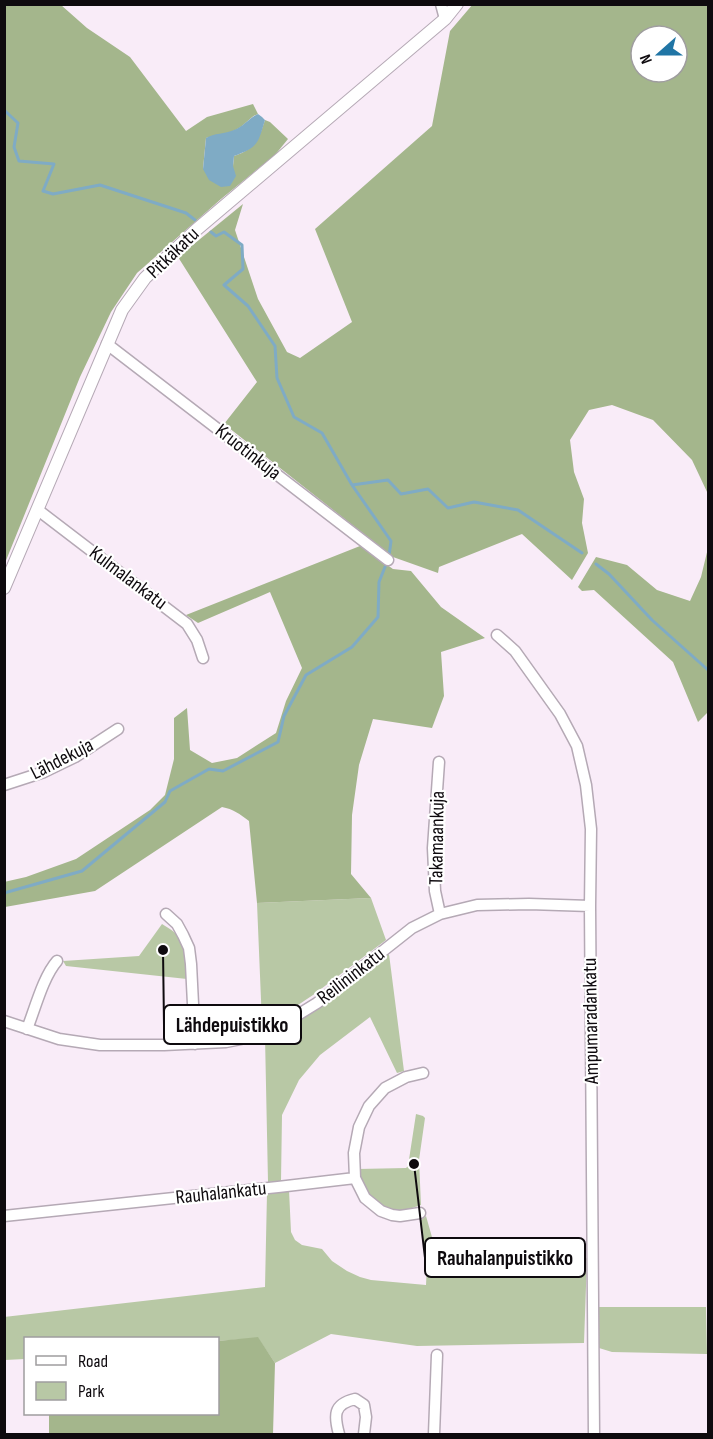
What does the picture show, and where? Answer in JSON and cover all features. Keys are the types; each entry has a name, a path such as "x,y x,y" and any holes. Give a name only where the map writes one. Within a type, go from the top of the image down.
{"street":[{"path":"441,4 445,19"},
{"name":"Pitkäkatu","path":"4,588 122,310 145,279 196,230 445,19 457,4"},
{"name":"Kruotinkuja","path":"107,344 388,560"},
{"name":"Kulmalankatu","path":"38,510 187,624 197,640 202,658"},
{"name":"Ampumaradankatu","path":"497,635 515,651 560,714 577,746 586,785 591,830 594,1434"},
{"name":"Lähdekuja","path":"4,785 44,772 75,757 118,729"},
{"name":"Takamaankuja","path":"439,762 433,848 435,891 440,914"},
{"name":"Reilininkatu","path":"4,1021 59,1040 100,1045 226,1042 251,1037 283,1024 317,1003 412,928 440,914 477,905 590,906"},
{"path":"166,914 177,924 189,948 195,1044"},
{"path":"27,1029 46,978 57,961"},
{"path":"420,1213 400,1216 381,1211 365,1198 355,1178 354,1153 359,1127 369,1107 385,1089 406,1077 423,1073"},
{"name":"Rauhalankatu","path":"4,1216 355,1178"},
{"path":"435,1434 437,1355"},
{"path":"339,1434 336,1415 338,1408 346,1401 355,1399 364,1405 366,1417 364,1434"}],"green space":[{"path":"473,4 708,5 708,494 692,460 653,420 612,405 589,410 570,440 574,472 584,499 582,523 588,553 572,580 522,534 439,567 438,573 393,557 224,424 257,382 178,257 243,204 235,230 258,299 287,352 300,358 352,322 315,229 432,126 450,31"},
{"path":"5,5 61,5 87,28 130,57 186,131 207,117 253,104 258,114 231,132 206,138 203,169 233,166 234,156 252,147 255,143 265,120 288,139 275,155 137,273 111,312 80,377 5,563"},
{"path":"360,546 393,569 411,571 441,607 485,638 441,652 444,696 432,728 373,719 359,765 352,815 351,874 371,898 257,903 249,821 236,812 222,807 95,891 5,907 4,882 26,877 76,859 150,810 165,795 174,759 174,718 187,708 190,750 212,763 237,758 276,733 286,701 302,668 270,592 198,623 186,615"},
{"path":"708,548 708,712 698,722 673,662 594,590 582,591 578,587 596,557 627,565 657,590 690,601 701,577"},
{"path":"371,898 386,940 313,995 286,1013 262,1024 257,903"},
{"path":"162,924 174,932 181,942 187,979 66,966 63,961 139,956"},
{"path":"389,954 404,1071 397,1073 370,1017 320,1055 299,1080 282,1115 281,1181 268,1182 265,1037 315,1011"},
{"path":"416,1114 425,1118 419,1160 421,1205 407,1210 393,1211 380,1206 370,1196 358,1169 406,1168"},
{"path":"289,1190 291,1232 295,1240 302,1245 322,1249 332,1261 347,1271 371,1280 426,1285 427,1265 420,1221 426,1216 441,1269 587,1258 584,1343 417,1346 331,1334 275,1363 258,1338 219,1341 219,1337 24,1337 24,1359 5,1360 4,1317 265,1287 267,1193"},
{"path":"599,1307 706,1307 707,1354 612,1352 599,1348"},
{"path":"258,1337 275,1363 273,1434 49,1434 49,1415 219,1415 219,1341"}],"water":[{"path":"258,114 265,120 261,134 253,147 234,156 233,166 236,176 230,186 221,187 209,180 203,169 206,138 237,129"}],"waterway":[{"path":"4,110 18,123 14,147 19,161 54,164 43,191 53,194 100,185 186,213 195,220"},
{"path":"211,232 216,236 224,232 242,245 243,269 224,285 248,306 275,346 277,378 294,417 322,433 352,485 388,480 401,494 428,489 448,508 474,502 518,510 582,553"},
{"path":"352,485 391,541 389,556"},
{"path":"4,893 82,871 165,802 170,791 209,769 223,771 278,742 284,716 306,675 352,647 378,617 379,582 387,562"},
{"path":"596,564 609,574 652,620 708,670"}],"place":[{"name":"Lähdepuistikko","path":"163,950"},
{"name":"Rauhalanpuistikko","path":"414,1164"}]}
